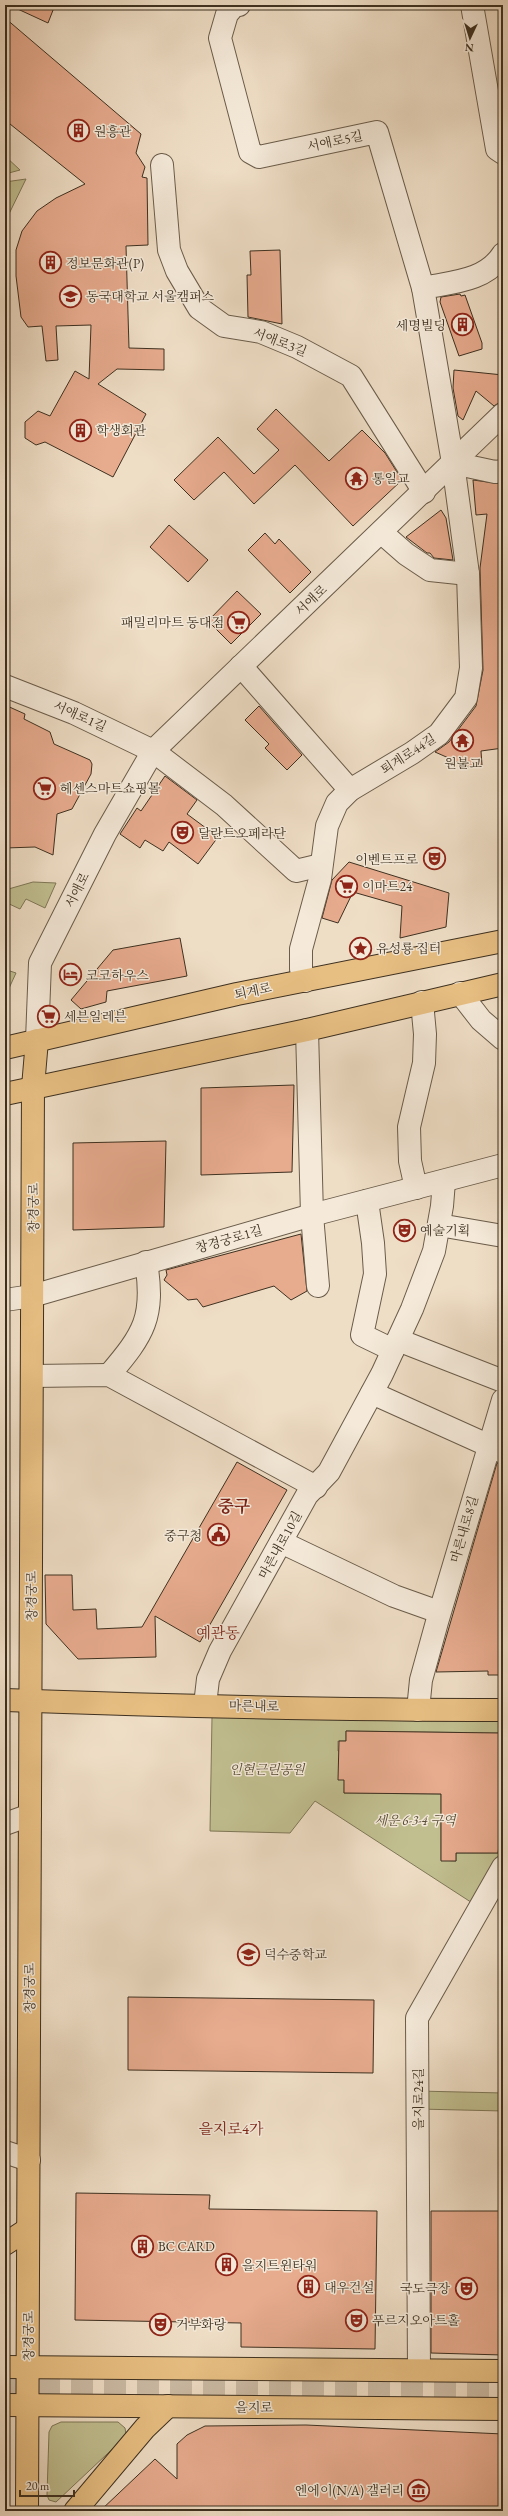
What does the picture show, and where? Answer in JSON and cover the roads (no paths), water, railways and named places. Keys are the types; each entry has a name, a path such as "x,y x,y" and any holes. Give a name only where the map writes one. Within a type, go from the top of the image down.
{"main road":[{"name":"퇴계로","path":"5,1048 305,981 503,941"},
{"path":"5,1094 307,1030 503,984"},
{"name":"창경궁로","path":"27,2511 33,1087 37,1040"},
{"name":"마른내로","path":"5,1700 418,1710 503,1710"},
{"path":"5,2244 28,2229"},
{"path":"5,2367 418,2362 503,2371"},
{"name":"을지로","path":"5,2405 503,2409"},
{"path":"75,2511 145,2428 168,2406"}],"street":[{"name":"서애로5길","path":"239,5 234,6 227,14 220,38 250,152 259,157 377,132 423,288 453,462"},
{"path":"472,5 497,149 503,153"},
{"name":"서애로3길","path":"162,165 169,250 177,271 199,308 224,326 261,332 297,347 351,376 424,492"},
{"path":"423,288 476,277 495,266 503,254"},
{"name":"서애로","path":"37,1040 40,963 105,834 153,751 382,533 503,414"},
{"path":"453,462 495,472 503,471"},
{"name":"퇴계로44길","path":"305,981 301,969 301,949 320,879 327,826 337,803 350,790 412,753 439,734 466,698 471,668 468,574 453,462"},
{"path":"382,533 406,554 430,570 468,574"},
{"path":"241,666 350,790"},
{"name":"서애로1길","path":"5,686 74,713 153,751"},
{"path":"153,751 224,805 296,871 321,865"},
{"path":"460,993 482,1020 503,1039"},
{"path":"416,1188 410,1161 409,1127 424,1063 425,1034 422,1002"},
{"path":"307,1030 312,1215 318,1286"},
{"name":"창경궁로1길","path":"5,1300 32,1296 312,1215 503,1165"},
{"name":"마른내로10길","path":"205,1705 208,1679 220,1651 307,1495 329,1472 396,1345 434,1251 439,1225 444,1181"},
{"path":"367,1201 373,1243 375,1274 362,1335 503,1381"},
{"path":"439,1225 503,1236"},
{"path":"109,1375 129,1351 148,1318 150,1285 146,1262"},
{"path":"32,1376 109,1375 316,1487"},
{"path":"372,1393 496,1449"},
{"name":"마른내로8길","path":"418,1710 421,1680 439,1612 496,1449 503,1400"},
{"path":"282,1542 394,1596 439,1612"},
{"path":"5,1824 30,1815"},
{"name":"을지로24길","path":"418,2362 417,2018 503,1867"},
{"path":"5,2152 29,2160"}],"tunnel":[{"path":"5,2388 503,2391"}],"place":[{"name":"원흥관","path":"78,131"},
{"name":"정보문화관(P)","path":"50,263"},
{"name":"동국대학교 서울캠퍼스","path":"71,296"},
{"name":"세명빌딩","path":"462,325"},
{"name":"학생회관","path":"81,430"},
{"name":"통일교","path":"357,478"},
{"name":"패밀리마트 동대점","path":"239,622"},
{"name":"원불교","path":"463,741"},
{"name":"헤센스마트쇼핑몰","path":"44,788"},
{"name":"달란트오페라단","path":"182,833"},
{"name":"이벤트프로","path":"434,859"},
{"name":"이마트24","path":"347,886"},
{"name":"유성룡 집터","path":"361,948"},
{"name":"코코하우스","path":"71,975"},
{"name":"세븐일레븐","path":"48,1016"},
{"name":"예술기획","path":"404,1230"},
{"name":"중구청","path":"218,1535"},
{"name":"덕수중학교","path":"249,1954"},
{"name":"BC CARD","path":"142,2246"},
{"name":"을지트윈타워","path":"226,2265"},
{"name":"대우건설","path":"309,2287"},
{"name":"국도극장","path":"466,2288"},
{"name":"푸르지오아트홀","path":"356,2320"},
{"name":"거부화랑","path":"161,2324"},
{"name":"엔에이(N/A) 갤러리","path":"419,2490"}],"district":[{"name":"중구","path":"234,1506"},
{"name":"예관동","path":"218,1632"},
{"name":"을지로4가","path":"231,2128"}],"park label":[{"name":"인현근린공원","path":"267,1769"},
{"name":"세운 6-3-4 구역","path":"415,1820"}]}
